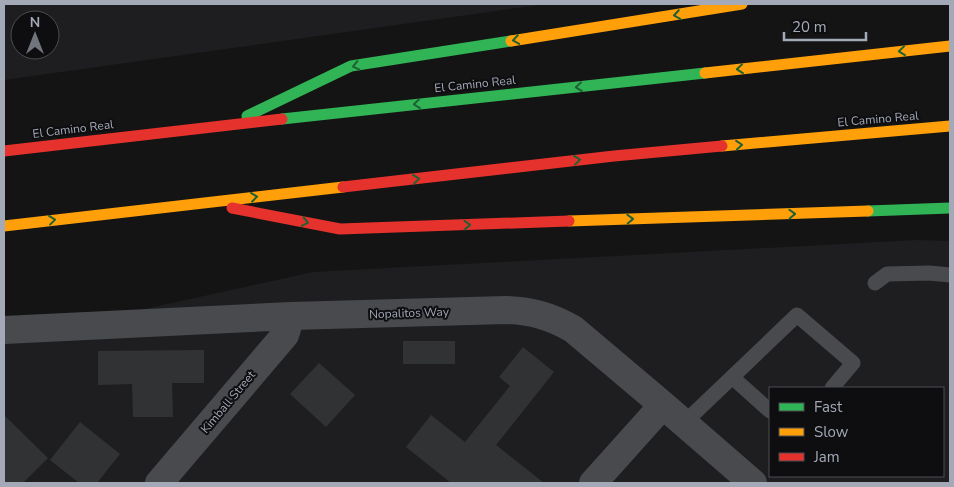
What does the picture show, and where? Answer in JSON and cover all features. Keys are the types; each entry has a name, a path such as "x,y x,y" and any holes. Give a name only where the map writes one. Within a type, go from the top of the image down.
{"highway":[{"path":"228,125 351,66 742,4"},
{"name":"El Camino Real","path":"4,151 950,46"},
{"name":"El Camino Real","path":"4,226 614,156 950,126"},
{"path":"206,202 340,229 950,208"}],"street":[{"name":"Nopalitos Way","path":"4,330 292,316 524,310 557,320 573,329 753,483"},
{"name":"Kimball Street","path":"159,483 285,335 292,316"},
{"path":"594,483 663,405"}],"lane":[{"path":"875,283 887,274 929,273 950,275"},
{"path":"684,423 797,315 853,362 833,387"},
{"path":"732,377 769,410"}],"shaded area":[{"path":"4,4 546,4 4,80"},
{"path":"916,240 950,241 950,483 4,483 4,340 313,272"}],"building":[{"path":"403,341 455,341 455,364 403,364"},
{"path":"523,347 554,372 496,445 544,483 451,483 406,447 431,415 465,442 510,386 499,377"},
{"path":"204,350 204,383 172,383 173,417 133,417 132,384 98,385 98,351"},
{"path":"319,363 355,395 326,427 290,394"},
{"path":"4,415 48,458 23,483 4,483"},
{"path":"80,422 120,454 97,483 79,483 50,460"}],"traffic: fast":[{"path":"247,116 351,66 511,41"},
{"path":"282,119 705,73"},
{"path":"868,211 950,208"}],"traffic: slow":[{"path":"511,41 742,4"},
{"path":"705,73 950,46"},
{"path":"722,146 950,126"},
{"path":"4,226 343,187"},
{"path":"569,221 868,211"}],"traffic: jam":[{"path":"4,151 282,119"},
{"path":"343,187 614,156 722,146"},
{"path":"232,208 340,229 569,221"}]}
